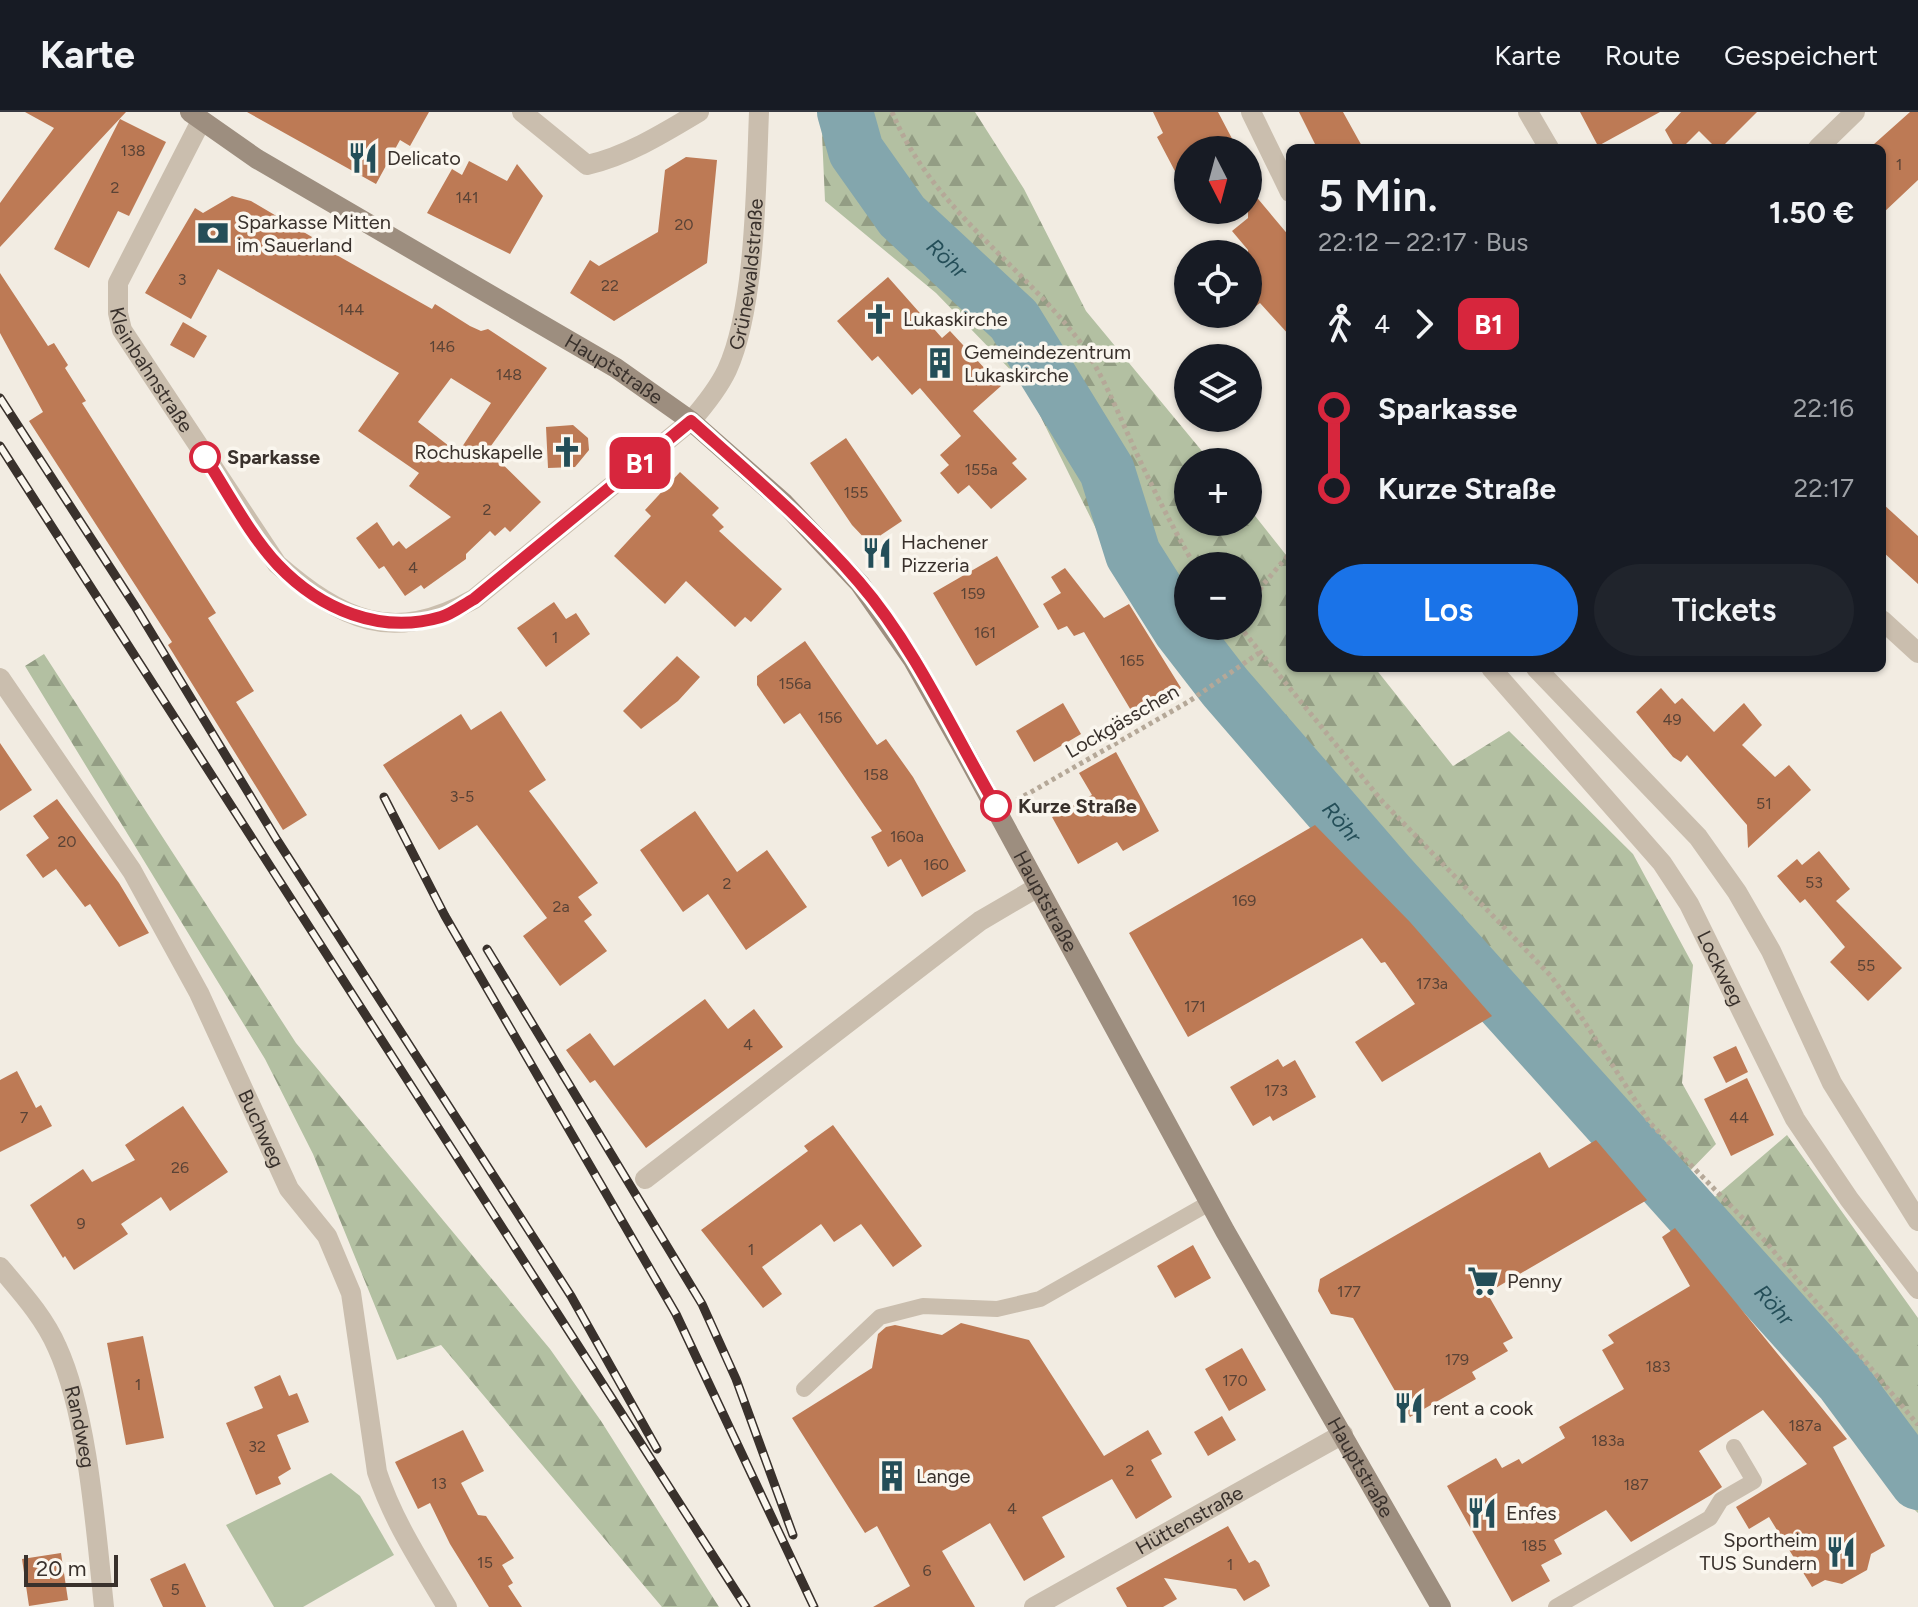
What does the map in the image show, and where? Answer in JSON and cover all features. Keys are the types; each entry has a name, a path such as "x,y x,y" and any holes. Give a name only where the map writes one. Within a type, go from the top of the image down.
{"main road":[{"name":"Hauptstraße","path":"196,116 257,159 616,368 691,421 784,503 860,584 913,660 1211,1202 1441,1607"}],"street":[{"path":"522,112 587,165 606,161 661,135 699,112"},
{"name":"Grünewaldstraße","path":"312,594 350,616 382,622 442,617 474,599 691,421 727,370 741,325 755,212 759,112"},
{"path":"1251,112 1286,184"},
{"path":"1528,112 1547,144"},
{"path":"1822,144 1855,112"},
{"name":"Kleinbahnstraße","path":"196,116 118,283 118,313 122,330 277,564 312,594"},
{"path":"1886,624 1918,653"},
{"name":"Lockweg","path":"1495,672 1662,863 1689,904 1795,1119 1849,1199 1918,1289"},
{"path":"1540,672 1698,837 1720,866 1771,951 1832,1083 1875,1157 1918,1221"},
{"name":"Buchweg","path":"0,678 132,871 199,993 289,1189 327,1236 351,1293 383,1490 400,1529 447,1607"},
{"path":"645,1179 980,921 1038,887"},
{"name":"Randweg","path":"0,1267 49,1329 65,1367 90,1489 104,1607"},
{"name":"Hüttenstraße","path":"1034,1607 1343,1434"}],"lane":[{"path":"804,1389 880,1317 923,1306 997,1309 1040,1299 1211,1202"},
{"path":"1556,1607 1710,1518 1721,1500 1754,1481 1734,1447"}],"path":[{"path":"892,112 918,161 942,196 963,221 1023,277 1078,340 1097,369 1169,522 1187,552"},
{"path":"1262,586 1286,558"},
{"path":"1249,640 1382,801 1550,975 1587,1025 1650,1123 1766,1242 1918,1425"},
{"name":"Lockgässchen","path":"998,811 1188,702 1259,653"}],"green space":[{"path":"821,112 975,112 1024,189 1086,311 1174,417 1174,432 1186,432 1199,448 1174,448 1174,536 1262,536 1262,525 1286,555 1286,672 1378,672 1453,766 1509,731 1633,854 1693,965 1682,1083 1716,1144 1684,1177 1525,1015 1437,914 1301,782 1179,640 1262,640 1262,552 1174,552 1174,634 1113,563 1025,385 936,293 825,201"},
{"path":"44,654 296,1043 550,1349 601,1421 719,1607 662,1607 441,1345 397,1360 313,1154 265,1059 25,666"},
{"path":"1787,1135 1918,1318 1918,1513 1888,1485 1688,1220"},
{"path":"331,1473 360,1496 394,1555 303,1607 274,1607 226,1525"}],"building":[{"path":"25,112 126,112 0,247 0,203 54,128"},
{"path":"247,112 429,112 410,146 400,140 376,184"},
{"path":"1153,112 1218,112 1231,136 1174,136 1174,169 1157,137 1163,133"},
{"path":"1299,112 1343,112 1361,144 1315,144"},
{"path":"1580,112 1660,112 1602,144 1597,144"},
{"path":"1681,112 1757,112 1725,144 1712,144 1699,131 1686,144 1673,144 1665,130"},
{"path":"1910,112 1918,112 1918,180 1886,210 1886,144 1874,144"},
{"path":"120,119 166,142 129,216 118,211 89,268 54,249"},
{"path":"686,157 717,160 707,263 614,321 570,293 590,260 599,266 658,232 665,170"},
{"path":"469,161 507,181 517,164 543,196 510,254 427,213 452,169 462,175"},
{"path":"232,196 251,201 312,237 310,240 432,309 435,304 470,326 481,331 488,329 547,368 488,450 541,502 510,532 505,527 495,536 490,531 466,554 466,559 424,589 421,585 405,596 384,566 379,569 356,538 377,522 393,546 399,541 406,549 451,517 409,486 419,473 358,431 399,373 218,269 191,319 145,293 195,208 203,213","holes":["451,378 491,403 458,453 418,422"]},
{"path":"1262,204 1286,232 1286,332 1262,305 1262,240 1240,240 1232,231 1241,224 1262,224"},
{"path":"0,273 48,346 54,343 68,365 65,368 86,401 82,403 216,613 208,618 254,691 236,702 307,815 283,830 168,645 172,642 29,421 43,412 0,333"},
{"path":"888,277 942,338 950,331 1001,386 973,411 1017,459 1012,463 1027,479 991,509 969,485 958,494 940,473 949,465 940,455 961,436 920,388 912,395 878,356 872,361 837,321"},
{"path":"183,322 207,336 194,358 170,345"},
{"name":"Rochuskapelle","path":"573,425 588,438 589,450 575,467 548,468 546,427"},
{"path":"846,438 902,521 869,543 852,525 810,463"},
{"path":"680,472 719,508 712,515 724,527 719,531 782,589 751,622 745,617 735,627 686,581 665,604 614,556 651,516 645,510"},
{"path":"1886,507 1918,536 1918,584 1886,555"},
{"path":"997,556 1039,627 976,666 933,593"},
{"path":"1065,568 1104,618 1129,604 1181,688 1135,717 1084,632 1074,636 1067,626 1058,630 1043,604 1061,593 1051,577"},
{"path":"554,602 566,619 576,613 590,634 546,667 517,628"},
{"path":"805,641 877,745 886,739 913,777 966,871 922,897 901,859 888,867 871,837 882,831 800,713 784,724 757,685 757,676"},
{"path":"677,656 700,677 678,701 641,729 623,711"},
{"path":"1661,688 1675,704 1682,698 1714,732 1744,703 1762,725 1742,745 1775,777 1789,765 1811,790 1748,848 1747,825 1687,755 1681,762 1673,757 1636,712"},
{"path":"1063,703 1081,734 1034,762 1016,731"},
{"path":"501,711 546,780 529,791 598,883 578,897 592,915 584,921 607,951 560,986 523,936 547,918 477,825 439,850 383,765 461,714 471,730"},
{"path":"0,743 32,790 0,811"},
{"path":"1116,752 1159,831 1123,851 1117,842 1078,864 1052,817 1092,795 1079,773"},
{"path":"57,799 119,883 149,933 119,947 90,904 85,907 56,869 43,878 26,855 49,838 33,816"},
{"path":"695,811 737,872 767,850 807,907 746,950 708,894 683,912 640,850"},
{"path":"1315,825 1410,922 1492,1016 1382,1082 1355,1042 1415,1004 1385,962 1381,963 1362,938 1188,1037 1129,933"},
{"path":"1819,851 1850,889 1836,901 1902,968 1868,1001 1830,962 1845,947 1805,899 1800,903 1777,876 1797,859 1802,865"},
{"path":"705,999 728,1029 754,1009 783,1047 646,1148 595,1080 590,1083 566,1050 590,1033 614,1066"},
{"path":"1736,1046 1748,1072 1726,1083 1713,1057"},
{"path":"1278,1059 1283,1067 1295,1060 1316,1097 1273,1121 1270,1116 1253,1126 1230,1087"},
{"path":"17,1071 36,1108 41,1105 52,1126 0,1152 0,1080"},
{"path":"1747,1078 1774,1135 1731,1156 1704,1099"},
{"path":"183,1106 228,1172 170,1211 161,1197 121,1224 128,1234 74,1270 30,1205 83,1169 92,1182 135,1160 125,1145"},
{"path":"833,1125 922,1246 893,1267 861,1224 834,1242 821,1224 762,1267 782,1294 763,1308 701,1230 808,1151 804,1146"},
{"path":"1596,1140 1647,1200 1487,1293 1513,1338 1503,1343 1508,1351 1472,1372 1476,1379 1410,1417 1353,1318 1331,1314 1318,1291 1320,1279 1540,1152 1549,1168"},
{"path":"1675,1228 1847,1439 1833,1447 1885,1546 1871,1554 1867,1570 1842,1584 1825,1580 1812,1587 1769,1517 1749,1529 1736,1507 1807,1464 1763,1410 1699,1451 1722,1487 1631,1542 1606,1510 1554,1540 1562,1554 1541,1565 1550,1581 1512,1602 1447,1486 1496,1458 1502,1468 1519,1459 1522,1464 1565,1438 1559,1427 1624,1389 1602,1350 1614,1343 1608,1335 1690,1286 1662,1237"},
{"path":"1193,1245 1211,1278 1175,1298 1157,1266"},
{"path":"961,1323 1029,1340 1104,1456 1148,1430 1162,1454 1151,1460 1172,1497 1136,1519 1112,1479 1042,1517 1065,1557 1024,1581 990,1523 942,1551 975,1607 873,1607 910,1586 877,1526 865,1533 792,1418 872,1368 878,1334 886,1327 895,1325 942,1335"},
{"path":"143,1336 164,1438 126,1445 107,1343"},
{"path":"1242,1348 1266,1390 1229,1411 1205,1369"},
{"path":"280,1375 289,1396 297,1393 309,1422 277,1435 291,1469 278,1477 281,1484 256,1495 226,1423 263,1408 254,1387"},
{"path":"1222,1416 1236,1440 1208,1456 1194,1432"},
{"path":"463,1430 484,1471 461,1483 478,1515 486,1516 514,1558 502,1565 513,1583 508,1586 522,1607 489,1607 450,1544 430,1503 418,1509 395,1462"},
{"path":"1228,1526 1249,1563 1255,1560 1259,1563 1270,1586 1244,1601 1236,1589 1164,1578 1177,1599 1163,1607 1127,1607 1116,1588"},
{"path":"61,1553 68,1600 29,1606 22,1559"},
{"path":"185,1563 206,1607 163,1607 150,1579"}],"waterway":[{"name":"Röhr","path":"845,112 856,151 902,216 1014,320 1107,471 1133,554 1181,630 1225,687 1388,875 1843,1381 1918,1482"}],"railway":[{"path":"0,398 135,606 277,840 571,1296 657,1449"},
{"path":"0,446 746,1607"},
{"path":"384,797 445,916 676,1314 814,1607"},
{"path":"487,949 702,1304 736,1379 793,1535"}],"bus line":[{"name":"B1","path":"205,457 277,564 312,594 350,616 382,622 412,621 442,617 474,599 691,421 784,503 860,584 913,660 996,806"}],"place":[{"name":"Delicato","path":"363,158"},
{"name":"Sparkasse Mitten im Sauerland","path":"213,233"},
{"name":"Lukaskirche","path":"879,319"},
{"name":"Gemeindezentrum Lukaskirche","path":"940,363"},
{"name":"Rochuskapelle","path":"567,452"},
{"name":"Sparkasse","path":"205,457"},
{"name":"Hachener Pizzeria","path":"877,553"},
{"name":"Kurze Straße","path":"996,806"},
{"name":"Penny","path":"1483,1281"},
{"name":"rent a cook","path":"1409,1408"},
{"name":"Lange","path":"892,1476"},
{"name":"Enfes","path":"1482,1513"},
{"name":"Sportheim TUS Sundern","path":"1841,1552"}]}
